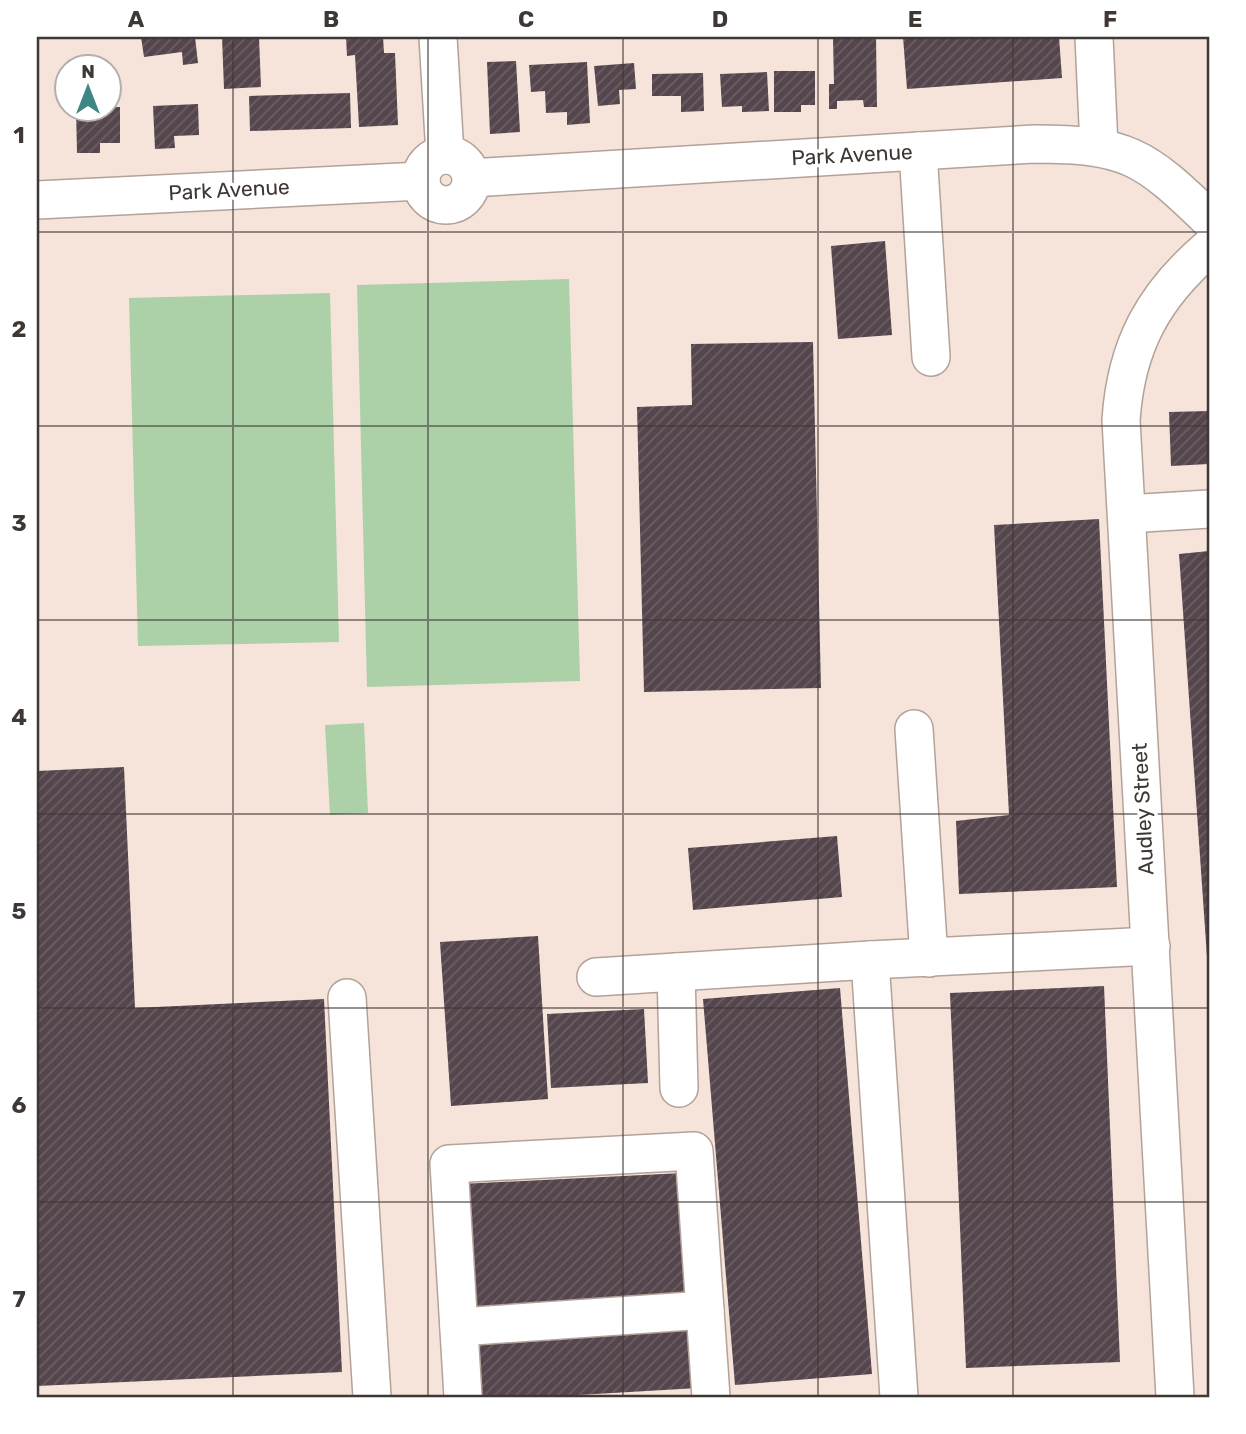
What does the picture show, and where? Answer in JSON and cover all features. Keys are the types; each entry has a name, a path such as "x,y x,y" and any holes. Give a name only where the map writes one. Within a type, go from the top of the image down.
{"street":[{"path":"438,37 445,171"},
{"path":"1094,37 1099,147"},
{"name":"Park Avenue","path":"37,200 445,171 1034,144 1099,147 1143,161 1176,186 1209,219"},
{"path":"918,151 930,357"},
{"name":"Audley Street","path":"1175,1397 1121,420 1124,379 1136,344 1155,307 1184,269 1209,248"},
{"path":"1127,514 1209,509"},
{"path":"915,729 929,958"},
{"path":"596,977 1151,946"},
{"path":"870,960 899,1397"},
{"path":"676,972 680,1088"},
{"path":"347,998 372,1397"},
{"path":"463,1397 449,1164 694,1151 711,1397"},
{"path":"459,1327 705,1310"}],"green space":[{"path":"569,279 580,681 367,687 357,285"},
{"path":"330,293 339,642 138,646 129,298"},
{"path":"364,723 368,813 330,815 325,725"}],"building":[{"path":"141,37 195,37 198,63 183,65 182,52 144,57"},
{"path":"222,37 259,37 261,87 224,89"},
{"path":"346,37 383,37 384,53 395,53 398,125 359,127 355,55 347,56"},
{"path":"833,37 876,37 877,107 864,107 863,100 837,101 837,109 829,109 829,84 834,84"},
{"path":"903,37 1059,37 1062,78 907,89"},
{"path":"516,61 520,132 490,134 487,62"},
{"path":"587,62 590,123 567,125 567,112 546,113 545,91 531,92 529,65"},
{"path":"634,63 636,89 619,90 620,104 598,106 594,66"},
{"path":"774,71 815,71 815,105 801,105 801,112 774,112"},
{"path":"767,72 769,111 742,112 742,106 722,107 720,74"},
{"path":"703,73 704,111 681,112 681,96 652,96 652,74"},
{"path":"350,93 351,128 250,131 249,96"},
{"path":"198,104 199,135 174,136 175,148 155,149 153,106"},
{"path":"76,122 120,122 120,143 100,143 100,153 77,153"},
{"path":"885,241 892,335 838,339 831,246"},
{"path":"813,342 821,688 644,692 637,407 692,405 691,344"},
{"path":"1209,411 1209,464 1171,466 1169,412"},
{"path":"1099,519 1117,887 959,894 956,821 1009,815 994,525"},
{"path":"1209,551 1209,956 1207,957 1179,554"},
{"path":"124,767 135,1008 324,999 342,1372 37,1386 37,771"},
{"path":"837,836 842,897 693,910 688,848"},
{"path":"538,936 548,1099 451,1106 440,942"},
{"path":"1104,986 1120,1362 966,1368 950,993"},
{"path":"840,988 872,1374 735,1385 703,999"},
{"path":"644,1009 648,1083 551,1088 547,1014"},
{"path":"683,1173 689,1296 467,1307 461,1184"},
{"path":"695,1329 698,1388 544,1397 476,1397 472,1341"}]}
